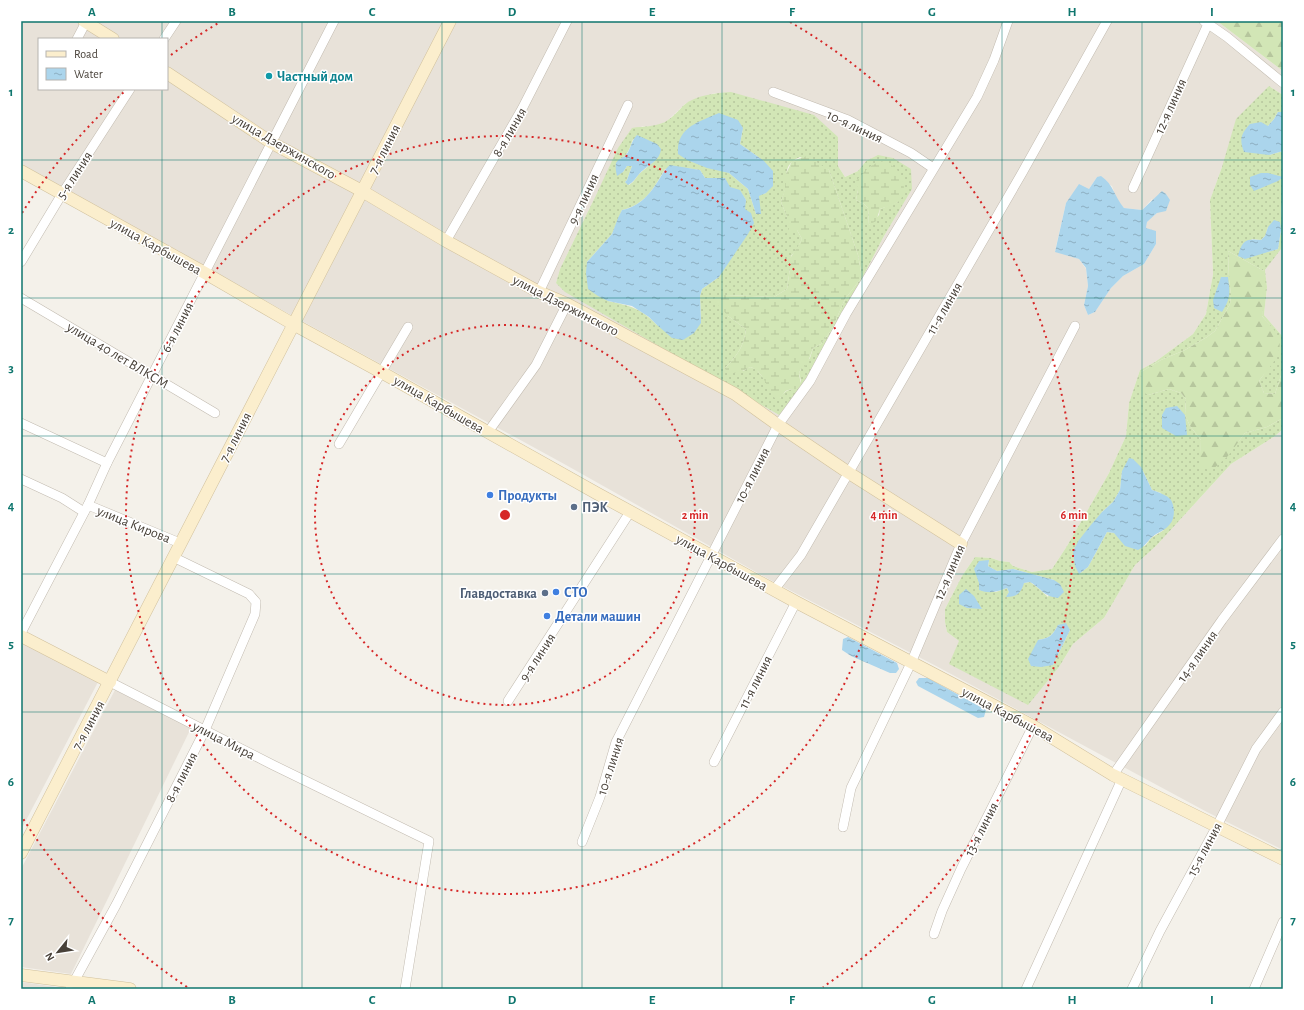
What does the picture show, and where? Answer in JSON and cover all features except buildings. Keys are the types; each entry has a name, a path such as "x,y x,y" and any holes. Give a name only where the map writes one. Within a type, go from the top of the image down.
{"main road":[{"name":"7-я линия","path":"21,853 110,682 180,542 450,21"},
{"path":"85,22 111,38"},
{"name":"улица Дзержинского","path":"168,74 272,143 362,191 446,241 539,292 566,304 735,394 849,473 961,544"},
{"name":"улица Карбышева","path":"21,171 630,512 796,602 1033,726 1118,777 1283,859"},
{"name":"улица Мира","path":"21,636 110,682"},
{"path":"21,975 72,986 130,989"}],"street":[{"path":"165,38 176,21"},
{"name":"6-я линия","path":"21,633 86,508 107,462 334,21"},
{"name":"8-я линия","path":"446,241 522,109 567,21"},
{"name":"10-я линия","path":"582,842 600,797 616,742 710,555 778,425 810,381 846,314 977,96 994,60 1008,21"},
{"name":"11-я линия","path":"774,590 801,555 849,473 1022,173 1107,21"},
{"path":"77,38 85,22"},
{"path":"1206,22 1227,37 1283,84"},
{"name":"12-я линия","path":"1133,188 1206,22"},
{"name":"5-я линия","path":"21,262 62,194 129,90"},
{"name":"10-я линия","path":"773,92 848,120 911,153 933,168"},
{"name":"9-я линия","path":"539,292 628,105"},
{"name":"улица 40 лет ВЛКСМ","path":"21,298 215,412"},
{"path":"488,432 536,365 566,304"},
{"name":"12-я линия","path":"843,827 851,788 911,663 961,544 1075,326"},
{"path":"339,444 408,327"},
{"path":"21,423 107,462"},
{"name":"улица Кирова","path":"21,479 86,508 180,542"},
{"name":"9-я линия","path":"508,701 630,512"},
{"name":"14-я линия","path":"1026,989 1118,777 1222,620 1283,539"},
{"name":"8-я линия","path":"72,986 116,905 205,730 255,614 256,602 249,594 173,557"},
{"name":"11-я линия","path":"714,762 796,602"},
{"name":"улица Мира","path":"110,682 273,765 429,841 405,989"},
{"name":"15-я линия","path":"1132,989 1160,932 1217,826 1256,749 1283,712"},
{"name":"13-я линия","path":"934,934 942,911 958,876 1033,726"},
{"path":"1254,989 1283,922"}],"shaded area":[{"path":"21,21 1217,21 1283,71 1283,95 1269,86 1222,167 1210,200 1213,274 1206,314 1193,334 1155,362 1140,370 1129,403 1126,436 1109,473 1052,569 1032,572 1013,566 1009,562 991,558 975,557 962,576 945,609 945,622 947,632 959,641 1028,704 1059,667 1073,644 1104,618 1135,565 1156,546 1231,464 1275,436 1283,429 1283,850 1207,812 938,667 774,582 566,465 291,315 21,164","holes":["715,93 838,137 838,166 845,177 858,171 866,161 912,188 884,236 808,382 779,415 556,283 560,269 597,193 642,126 654,127 667,121 685,104","1097,177 1112,186 1117,200 1124,208 1142,210 1152,199 1157,213 1147,222 1146,228 1156,244 1144,264 1123,276 1111,288 1095,312 1088,315 1084,305 1088,286 1086,269 1079,259 1055,251 1066,203 1089,189"]},
{"path":"1283,239 1283,337 1264,315 1267,287 1265,270 1280,249"},
{"path":"24,643 98,682 21,830 21,648"},
{"path":"115,690 191,728 71,974 21,967 21,869"},
{"path":"21,982 64,988 21,989"}],"green space":[{"path":"1217,21 1283,21 1283,71"},
{"path":"1269,86 1283,95 1283,112 1278,112 1268,126 1269,155 1283,151 1283,196 1281,209 1283,239 1281,249 1265,270 1267,287 1264,315 1283,337 1283,369 1275,394 1264,393 1259,381 1264,374 1272,328 1262,316 1264,271 1228,251 1231,295 1230,304 1215,331 1185,350 1161,360 1141,372 1148,395 1169,389 1181,393 1186,399 1185,415 1190,426 1201,440 1200,468 1239,441 1245,433 1267,427 1283,418 1283,429 1275,436 1231,464 1156,546 1135,565 1104,618 1073,644 1059,667 1028,705 949,664 959,641 947,632 945,609 962,576 975,557 991,558 1009,562 1013,566 1032,572 1052,569 1109,473 1126,436 1129,403 1140,370 1155,362 1193,334 1206,314 1213,274 1210,200 1222,167 1236,119","holes":["1268,227 1281,230 1278,249 1267,252 1251,239 1261,240 1265,236","1141,467 1152,490 1161,493 1164,530 1151,538 1145,546 1114,533 1107,532 1088,567 1079,574 1102,512 1113,502 1120,490 1122,471","989,560 988,566 997,571 1013,569 1054,580 1048,597 1030,582 1024,583 1007,596 1009,592 1007,588 996,592 979,590 979,583","1058,625 1070,630 1053,665 1038,640 1052,634"]},
{"path":"731,92 814,115 838,137 838,166 845,177 858,171 866,161 878,155 893,158 911,169 912,189 884,236 808,382 779,415 565,292 556,283 560,269 618,148 632,128 661,124 668,120 684,105 694,99 706,95","holes":["743,128 740,144 764,161 766,193 759,195 756,214 748,189 729,173","633,139 657,159 639,174 629,185 625,182 632,166 627,166 623,172 619,160 627,154","800,157 829,170 858,255 862,277 845,299 832,329 821,344 813,348 810,358 799,373 801,381 798,389 788,390 780,398 756,369 750,367 743,371 725,368 733,359 744,341 746,329 728,316 725,295 774,297 787,289 791,256 797,249 802,239 797,230 787,225 787,217 781,202 790,163","686,168 700,170 705,178 740,191 746,200 719,277 702,289 700,296 701,323 657,325 635,308 608,301 587,262 612,234 622,210 630,208 643,200 653,189 665,169","858,190 898,202 880,209 879,215 869,225 868,208 856,200"]},
{"path":"807,156 829,170 858,255 862,277 845,299 832,329 821,344 813,348 807,365 801,369 799,373 801,386 798,389 786,391 777,400 755,369 750,367 738,372 726,371 725,368 742,346 746,329 728,316 713,299 725,295 774,297 787,289 790,268 787,264 802,239 797,230 789,232 787,217 781,202 785,189 785,176 792,161"},
{"path":"884,161 894,167 902,177 904,186 903,195 898,202 880,209 876,221 869,225 868,208 856,200 858,190 856,181 871,166"},
{"path":"1228,251 1264,271 1266,288 1262,316 1275,331 1280,343 1277,355 1259,381 1264,393 1275,394 1283,369 1283,418 1267,427 1245,433 1228,456 1212,470 1199,468 1201,440 1190,426 1185,415 1186,399 1181,393 1169,389 1148,395 1140,390 1141,372 1161,360 1185,350 1215,331 1230,304 1231,295"}],"water":[{"path":"1278,112 1283,112 1283,151 1269,155 1244,152 1241,140 1250,124 1261,122 1268,126"},
{"path":"719,113 738,120 743,128 740,144 764,161 773,171 773,186 766,193 759,196 761,214 756,214 748,189 729,173 707,168 687,160 678,154 678,145 681,137 690,127"},
{"path":"637,135 657,144 661,149 656,160 628,185 625,182 632,166 627,166 623,172 617,176 616,163 626,155"},
{"path":"670,165 700,170 705,178 725,178 730,187 740,190 746,200 745,209 751,213 754,223 719,277 702,289 700,296 701,323 694,333 683,340 672,338 649,317 632,306 608,301 598,296 588,289 586,273 587,262 612,234 622,210 635,206 640,202 653,189"},
{"path":"1261,173 1268,173 1283,177 1278,181 1254,191 1250,185 1250,177"},
{"path":"1101,176 1109,183 1124,208 1142,210 1162,191 1170,200 1166,211 1157,213 1147,222 1146,228 1156,231 1156,244 1144,264 1123,276 1111,288 1095,312 1088,315 1084,305 1088,286 1086,268 1079,259 1055,252 1066,203 1079,184 1089,189 1097,177"},
{"path":"1274,220 1280,222 1281,230 1278,249 1245,259 1238,256 1241,247 1245,242 1248,240 1261,240 1265,236 1268,227"},
{"path":"1221,277 1228,277 1229,291 1227,303 1222,312 1214,308 1213,300"},
{"path":"1177,406 1185,415 1187,435 1176,436 1162,428 1162,415 1166,408"},
{"path":"1129,458 1133,459 1141,467 1152,490 1165,495 1171,500 1174,509 1172,522 1138,550 1125,546 1114,533 1107,532 1088,567 1079,574 1075,566 1073,551 1079,540 1090,526 1113,502 1120,490 1122,471"},
{"path":"989,560 988,566 997,571 1013,569 1054,580 1060,584 1064,592 1058,598 1049,596 1030,582 1024,583 1018,594 1010,597 1006,597 1009,592 1007,588 993,592 979,590 979,583 974,569 979,561"},
{"path":"966,589 974,596 982,609 967,608 959,604 959,595"},
{"path":"1066,623 1070,630 1053,665 1041,667 1031,666 1028,659 1038,640 1048,637 1058,625"},
{"path":"848,637 897,663 899,669 896,673 890,673 851,656 842,650 843,639"},
{"path":"919,678 928,678 986,710 984,717 978,718 918,686 916,682"}],"place":[{"name":"Частный дом","path":"269,76"},
{"name":"Продукты","path":"490,495"},
{"name":"ПЭК","path":"574,507"},
{"name":"СТО","path":"556,592"},
{"name":"Главдоставка","path":"545,593"},
{"name":"Детали машин","path":"547,616"}]}
